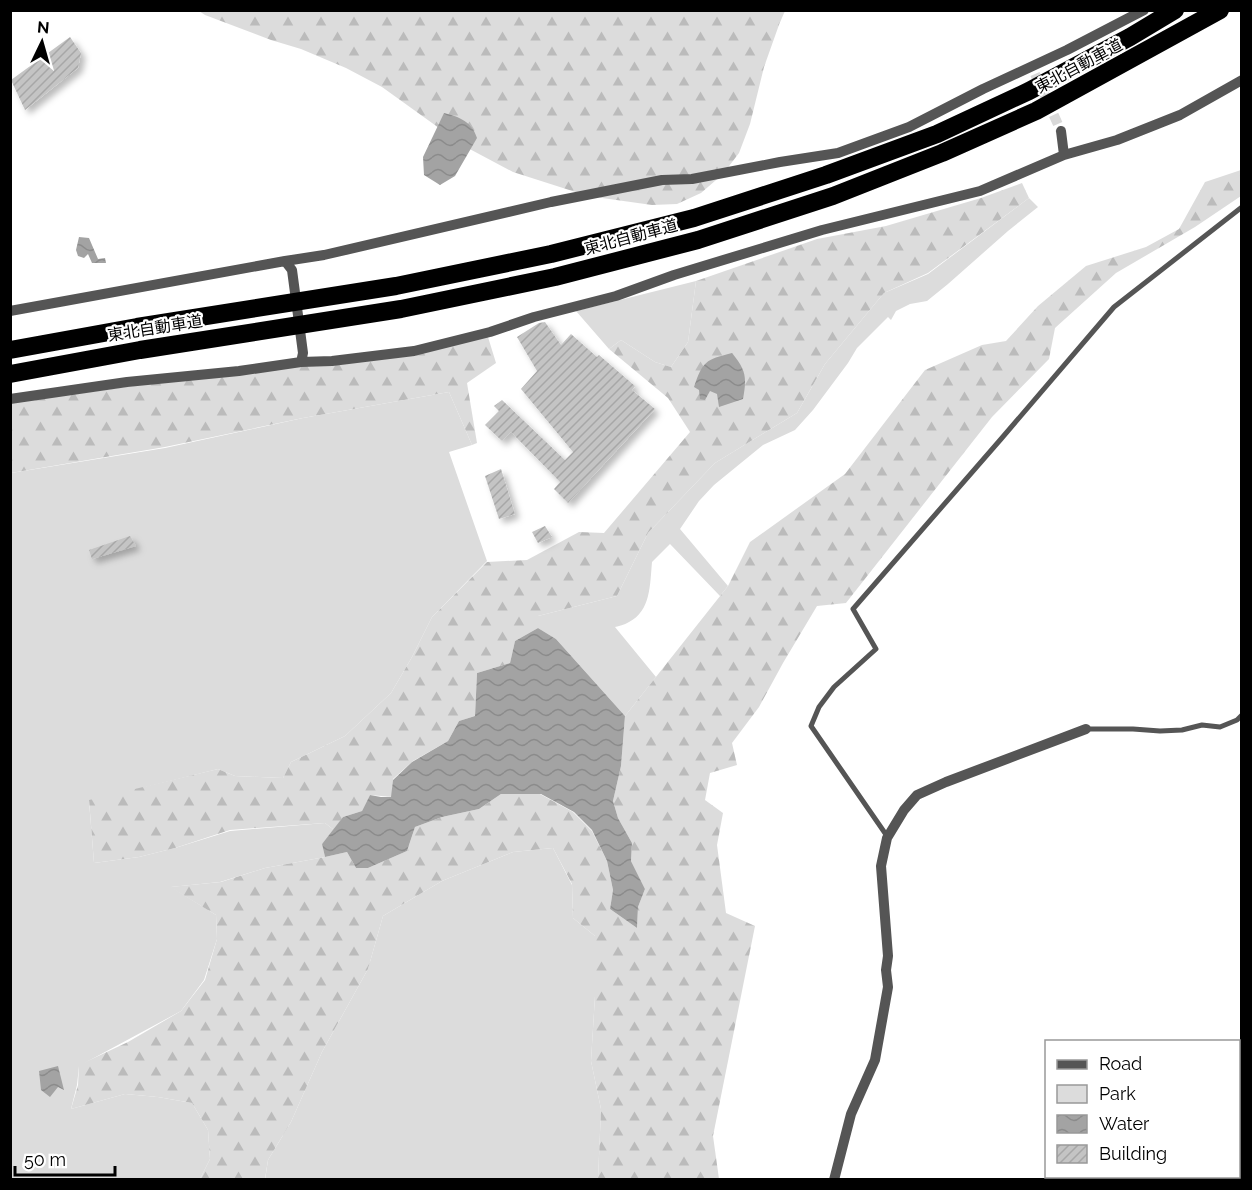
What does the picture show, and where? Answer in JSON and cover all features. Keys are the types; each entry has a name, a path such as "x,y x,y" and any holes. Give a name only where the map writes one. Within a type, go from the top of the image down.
{"highway":[{"name":"東北自動車道","path":"10,350 137,327 396,286 551,254 694,218 826,175 937,134 1029,91 1175,10"},
{"name":"東北自動車道","path":"10,374 140,350 401,309 555,277 698,240 833,196 942,153 1036,111 1220,10"}],"street":[{"path":"10,311 288,265 551,202 662,180 692,179 838,153 909,127 1034,69 1144,10"},
{"path":"10,399 127,382 239,371 302,358 332,361 414,351 490,332 534,317 616,296 674,275 822,230 980,191 1064,155 1117,140 1180,115 1242,80"},
{"path":"1061,131 1064,155"},
{"path":"288,265 302,358"},
{"path":"834,1179 850,1114 875,1060 888,987 881,866 887,838 904,810 917,795 1086,729"}],"lane":[{"path":"887,838 811,726 819,707 834,687 876,649 853,609 1114,307 1242,207"},
{"path":"1086,729 1160,731 1182,730 1202,725 1220,727 1238,720 1242,715"}],"green space":[{"path":"199,11 785,11 764,67 750,124 739,153 723,174 701,193 677,204 652,205 588,196 513,172 464,146 382,87 346,68"},
{"path":"1241,170 1241,196 1195,227 1116,273 1055,328 1049,359 992,417 846,603 817,606 759,707 732,743 737,765 710,773 705,800 723,813 717,845 726,913 755,926 713,1136 719,1179 598,1179 601,1109 591,1061 595,996 595,936 573,918 572,884 553,848 513,852 442,881 383,916 368,969 322,1052 291,1122 268,1160 265,1179 200,1179 210,1159 208,1130 192,1103 125,1094 71,1109 78,1085 79,1065 128,1042 181,1011 205,980 217,939 216,915 170,887 221,882 265,868 347,852 356,868 368,868 407,851 415,827 442,817 479,809 501,794 540,794 573,812 592,831 607,861 613,890 610,909 637,928 638,907 645,889 631,861 632,843 618,818 613,801 621,766 625,716 728,586 750,542 845,474 925,370 982,345 1006,341 1038,306 1086,266 1146,247 1179,229 1205,182"},
{"path":"1022,183 1029,198 928,273 884,293 825,364 797,413 715,463 648,533 617,596 538,616 538,628 515,641 510,663 477,673 475,716 459,721 448,741 413,761 393,779 392,797 370,795 362,811 343,817 334,830 325,823 230,830 139,857 94,863 89,800 218,769 235,776 283,778 291,762 345,736 391,693 432,617 487,562 527,560 579,532 604,533 690,432 668,398 609,349 621,340 655,362 671,367 688,342 696,281 817,239 886,226 981,198"},
{"path":"1029,198 1038,207 927,301 910,304 896,311 891,320 888,317 857,348 813,410 795,430 763,445 714,485 699,501 680,529 728,586 720,596 670,544 652,562 650,588 642,611 629,622 615,627 656,677 625,716 556,639 538,628 538,616 617,596 648,533 715,463 797,413 825,364 884,293 928,274"},
{"path":"696,281 688,342 671,367 655,362 621,340 609,349 576,311"},
{"path":"488,337 496,363 467,383 477,443 472,445 449,392 303,418 165,447 11,473 10,403"},
{"path":"449,392 472,445 449,452 487,561 432,617 391,693 345,736 291,762 283,778 235,776 218,769 89,801 94,863 139,857 230,831 325,823 334,830 322,844 325,857 265,868 220,882 171,887 216,915 217,939 204,980 181,1011 79,1066 71,1109 125,1094 192,1103 208,1130 210,1159 200,1179 11,1180 11,473 165,448 303,418"},
{"path":"553,848 572,885 573,918 595,936 595,996 591,1061 601,1109 598,1179 265,1180 268,1160 291,1122 322,1052 368,969 383,916 442,881 513,852"},
{"path":"1240,1077 1242,1077 1241,1179 1203,1179 1240,1178"}],"water":[{"path":"444,113 465,121 475,132 477,138 455,176 440,185 424,175 423,157"},
{"path":"79,237 89,238 98,259 105,258 106,263 92,263 88,254 84,258 78,256 76,250"},
{"path":"732,353 744,374 743,399 719,407 717,394 710,391 705,400 700,399 699,390 694,387 703,367 710,360"},
{"path":"538,628 556,639 625,716 621,766 613,801 618,818 632,843 631,861 645,889 638,907 637,928 610,909 613,890 607,861 592,830 574,812 541,794 501,794 479,809 442,817 415,827 407,851 368,868 356,868 347,852 325,857 322,844 343,817 362,811 370,795 391,797 393,780 412,762 448,741 459,721 475,716 477,673 510,663 515,641"},
{"path":"58,1066 64,1090 58,1087 50,1097 41,1090 39,1071"}],"building":[{"path":"70,37 81,53 78,68 25,110 11,80"},
{"path":"545,322 561,345 571,334 635,386 632,390 655,409 568,503 554,489 560,482 511,432 502,441 485,425 499,411 494,406 502,400 565,460 573,452 521,389 537,371 517,337 539,323"},
{"path":"501,469 515,514 499,519 485,476"},
{"path":"545,526 552,537 538,543 532,532"},
{"path":"130,536 136,546 92,559 89,550"}],"tunnel":[{"path":"1035,74 1061,131"}]}
